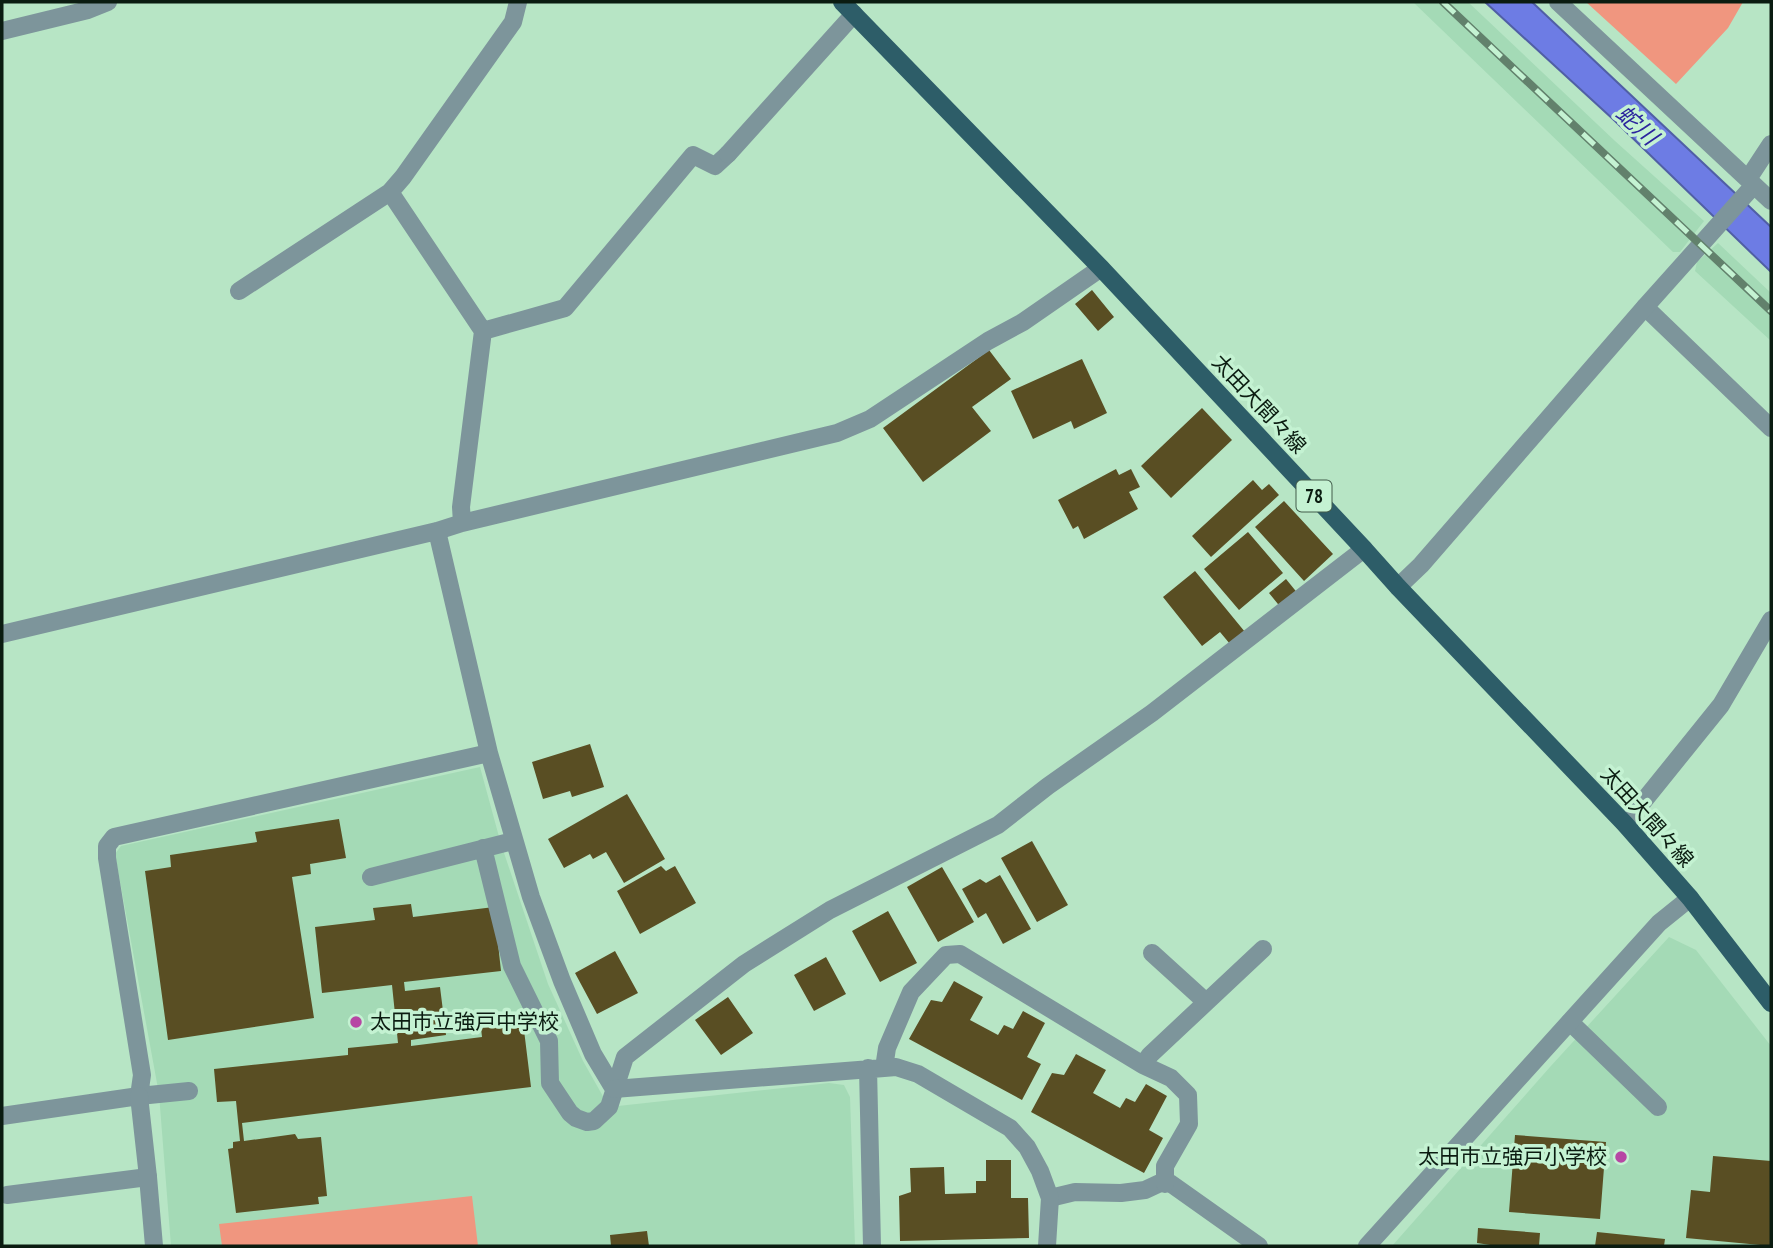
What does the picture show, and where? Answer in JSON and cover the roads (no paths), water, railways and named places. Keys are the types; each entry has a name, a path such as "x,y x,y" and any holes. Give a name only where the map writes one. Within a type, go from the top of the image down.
{"main road":[{"name":"太田大間々線","path":"848,8 1101,268 1398,587 1625,824 1690,898 1771,1003"}],"street":[{"path":"2,32 46,22 108,2"},
{"path":"239,290 390,192 513,22 518,2"},
{"path":"1558,2 1749,186 1771,201"},
{"path":"483,331 565,308 692,155 715,166 728,154 848,8"},
{"path":"1398,587 1421,565 1712,231 1749,186 1771,144"},
{"path":"390,192 483,331 461,507 462,523"},
{"path":"2,634 837,433 870,419 988,341 1023,322 1101,268"},
{"path":"1645,307 1771,428"},
{"path":"438,531 489,753 513,841 562,981 593,1054 614,1088"},
{"path":"483,848 512,966 549,1041 550,1083 570,1113 587,1122 594,1121 609,1107 625,1056 744,964 830,911 998,825 1048,786 1152,713 1364,549"},
{"path":"1625,824 1721,705 1771,620"},
{"path":"154,1246 139,1096 142,1075 107,846 114,837 489,753"},
{"path":"371,877 513,841"},
{"path":"1367,1246 1659,923 1690,898"},
{"path":"1143,1065 1150,1055 1263,949"},
{"path":"1152,953 1206,1002"},
{"path":"872,1246 876,1068 911,992 946,955 960,954 1143,1065 1171,1079 1188,1095 1189,1124 1165,1166 1165,1184"},
{"path":"1570,1022 1658,1107"},
{"path":"614,1088 896,1067 918,1074 1010,1128 1027,1147 1050,1198 1047,1246"},
{"path":"2,1116 189,1091"},
{"path":"6,1195 148,1177"},
{"path":"1050,1198 1075,1192 1145,1190 1160,1183 1170,1183 1259,1246"}],"water":[{"name":"蛇川","path":"1485,2 1532,2 1771,227 1771,272 1615,121"}],"railway":[{"path":"1443,2 1771,311"}],"place":[{"name":"太田市立強戸中学校","path":"356,1022"},
{"name":"太田市立強戸小学校","path":"1621,1157"}]}
